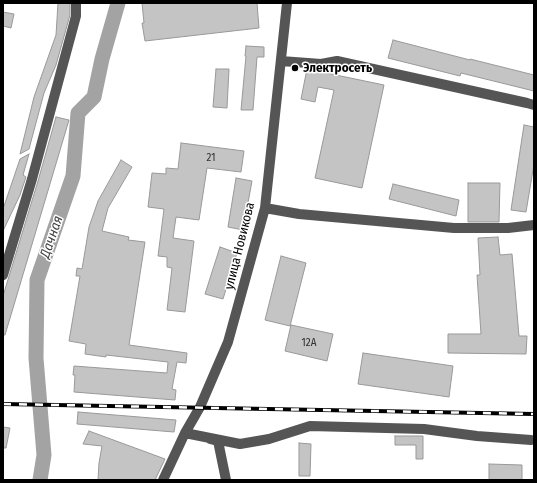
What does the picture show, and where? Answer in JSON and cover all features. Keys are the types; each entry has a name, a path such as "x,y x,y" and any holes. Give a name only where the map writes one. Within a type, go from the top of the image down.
{"street":[{"path":"3,275 32,178 76,16 76,3"},
{"name":"улица Новикова","path":"162,480 185,433 200,407 228,342 265,208 287,3"},
{"path":"281,61 321,64 337,61 534,105"},
{"path":"265,208 298,214 454,228 508,228 534,225"},
{"path":"185,433 240,444 269,439 310,426 424,429 477,436 531,440"},
{"path":"185,433 218,441 226,480"}],"building":[{"path":"58,3 70,3 70,15 56,65 44,93 29,149 20,154 34,97 56,35"},
{"path":"142,3 257,3 259,28 145,41 142,23 144,23"},
{"path":"3,12 14,14 11,28 3,26"},
{"path":"393,40 534,75 534,91 461,73 460,76 388,58"},
{"path":"246,46 264,47 264,57 257,57 253,110 241,110"},
{"path":"216,69 229,69 227,108 213,107"},
{"path":"307,69 384,85 362,188 315,178 334,90 318,87 315,102 301,99"},
{"path":"56,117 69,120 5,335 3,335 3,296"},
{"path":"524,125 534,127 534,164 526,212 511,210"},
{"path":"181,143 244,151 241,172 207,168 199,220 176,217 173,238 194,241 185,312 167,310 172,268 167,267 167,257 158,256 164,209 148,207 152,173 166,174 166,168 178,169"},
{"path":"29,154 23,175 26,177 20,195 3,231 3,209 20,159"},
{"path":"121,160 132,167 108,208 102,231 129,237 128,240 145,242 129,345 187,353 186,363 177,362 172,389 176,390 175,400 74,392 74,366 167,373 168,362 85,354 86,344 69,341 80,276 76,276 77,268 82,269 89,227 98,201"},
{"path":"236,178 252,181 243,230 228,227"},
{"path":"468,183 500,183 499,222 468,222"},
{"path":"393,184 459,200 456,216 389,199"},
{"path":"498,237 500,255 512,254 519,336 527,336 526,354 448,353 448,334 481,334 477,275 480,275 478,238"},
{"path":"220,247 237,253 223,299 205,294"},
{"path":"281,256 306,263 290,326 265,320"},
{"path":"291,325 333,334 327,361 285,351"},
{"path":"363,353 453,366 449,397 358,384"},
{"path":"78,412 176,420 174,432 77,424"},
{"path":"3,427 10,428 6,448 3,448"},
{"path":"89,431 165,459 155,480 98,480 102,446 83,444"},
{"path":"395,436 423,436 423,459 416,459 416,445 395,445"},
{"path":"299,443 311,444 310,476 299,476"},
{"path":"489,464 522,465 522,480 489,480"}],"waterway":[{"name":"Дачная","path":"40,480 44,455 36,358 37,280 73,176 78,113 94,97 102,59 118,3"}],"railway":[{"path":"3,404 534,414"}],"place":[{"name":"Электросеть","path":"295,68"}]}
